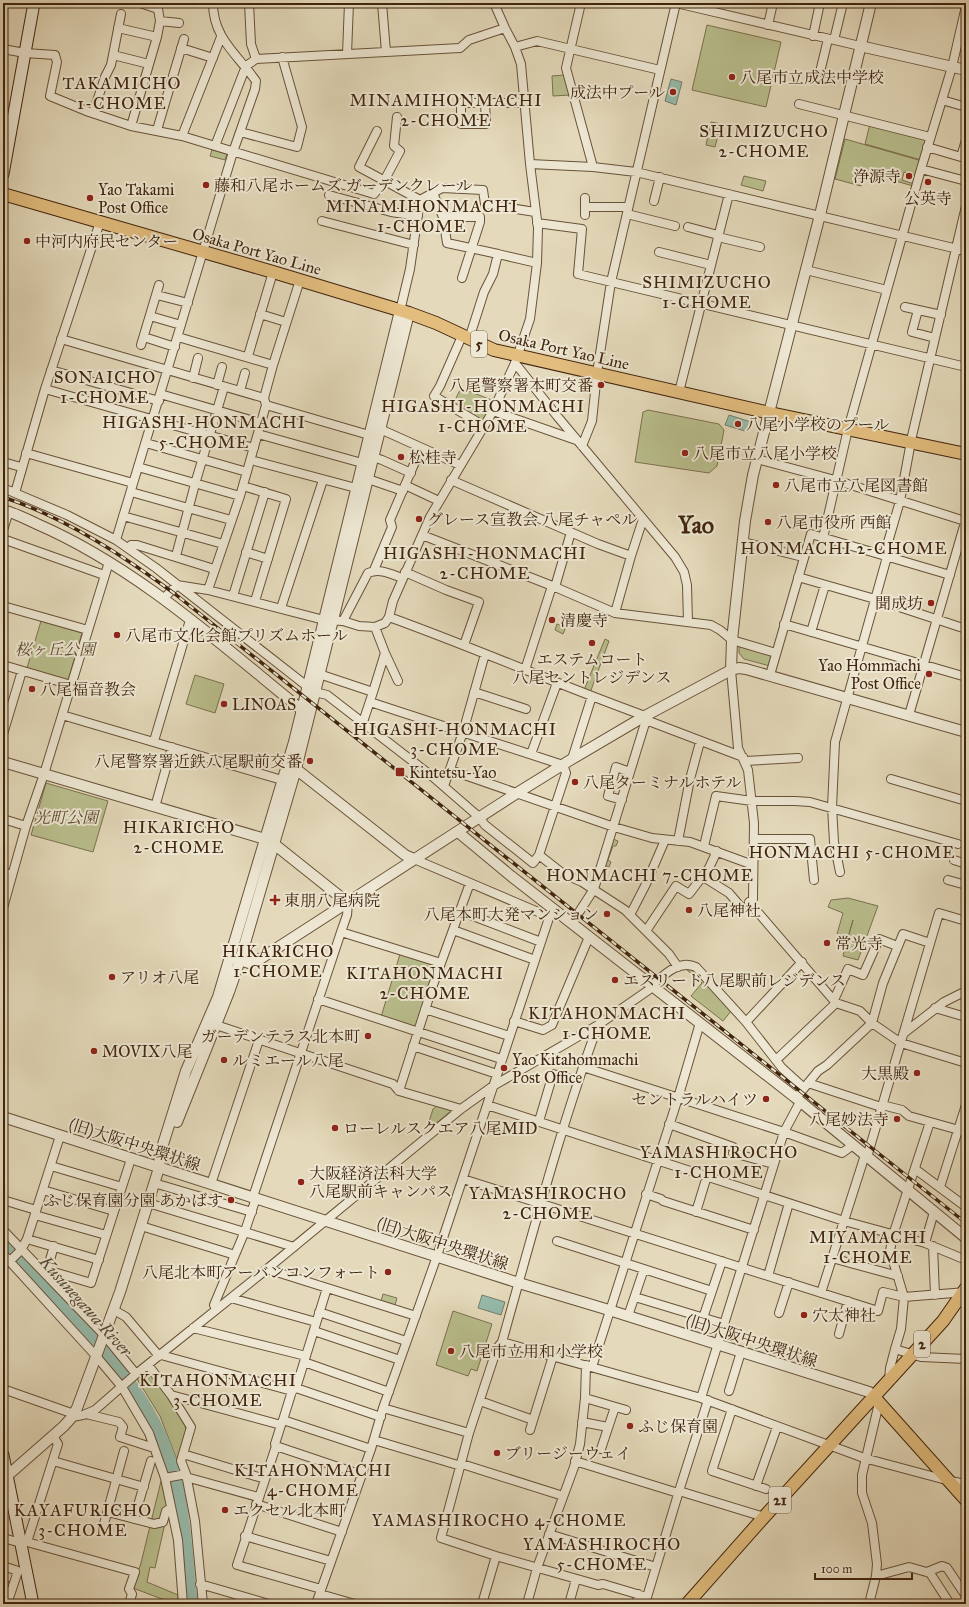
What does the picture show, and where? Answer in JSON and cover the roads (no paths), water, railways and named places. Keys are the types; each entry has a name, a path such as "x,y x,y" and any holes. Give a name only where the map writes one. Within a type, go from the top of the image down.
{"main road":[{"path":"3,174 7,129 25,53 31,4"},
{"name":"Osaka Port Yao Line","path":"3,194 273,272 404,312 436,324 516,359 597,373 966,454"},
{"name":"2","path":"876,1400 889,1380 943,1321 965,1291"},
{"path":"876,1400 966,1500"},
{"name":"21","path":"687,1604 830,1446 876,1400"},
{"path":"3,1455 5,1478 24,1542 22,1570 33,1604"}],"street":[{"path":"131,126 157,37 160,21 157,6 140,3"},
{"path":"116,540 178,337 202,252 233,152 255,89 256,81 246,66 221,37 213,16 213,3"},
{"path":"249,3 251,44 256,59"},
{"path":"347,54 349,3"},
{"path":"382,3 386,52"},
{"path":"176,585 208,590 359,626 375,627 385,623 389,617 393,601 404,575 439,500 493,411 516,359 530,319 537,263 537,223 521,64 515,47 494,3"},
{"path":"581,3 566,68 593,167"},
{"path":"579,443 592,421 597,373 611,282 676,3 813,36 966,70"},
{"path":"768,25 773,3"},
{"path":"813,36 820,3"},
{"path":"820,72 843,3"},
{"path":"871,3 820,215 757,459 745,521 732,640 731,670 738,748 748,770 754,823 751,900 835,1002 860,1011 872,1023 901,1043 966,1063"},
{"path":"823,538 835,480 848,429 920,169 952,67 966,6"},
{"path":"93,113 113,55 121,14"},
{"path":"160,21 179,23"},
{"path":"118,28 157,37"},
{"path":"215,146 246,66 256,59 460,48 469,40 505,28"},
{"path":"182,136 221,37"},
{"path":"157,130 184,39"},
{"path":"515,47 537,41 660,70"},
{"path":"181,48 213,58"},
{"path":"3,49 25,53 55,55 57,62 50,96 93,113 131,126 182,136 374,194 384,181 400,151 394,146 397,116"},
{"path":"113,55 149,64"},
{"path":"240,132 297,147 302,127 282,57"},
{"path":"942,100 966,108"},
{"path":"485,103 525,103"},
{"path":"799,104 930,137"},
{"path":"377,131 359,167 420,200"},
{"path":"927,147 961,157 966,140"},
{"path":"530,164 593,167 636,172 966,251"},
{"path":"920,169 966,181"},
{"path":"654,201 660,177"},
{"path":"420,200 442,188 483,190 485,204 535,212"},
{"path":"433,193 443,217 447,243 537,263"},
{"path":"679,392 729,194"},
{"path":"329,196 391,212 418,216"},
{"path":"269,842 282,780 302,710 319,674 334,620 380,429 404,312 420,200"},
{"path":"840,872 834,842 832,807 835,742 847,697 863,647 900,501 911,441 966,206"},
{"path":"585,207 628,210 674,226"},
{"path":"443,217 480,217 480,222 462,278"},
{"path":"322,221 414,245"},
{"path":"15,493 21,467 45,389 100,222"},
{"path":"537,223 582,229 578,274 966,367"},
{"path":"688,227 760,247"},
{"path":"659,252 711,265"},
{"path":"484,426 434,396 466,338 484,292 493,274 498,254"},
{"path":"806,270 887,290"},
{"path":"248,356 273,272"},
{"path":"208,590 251,460 273,365 300,280"},
{"path":"159,285 142,341 175,347"},
{"path":"157,295 188,303"},
{"path":"905,307 940,315"},
{"path":"918,310 912,332 935,338"},
{"path":"159,1168 165,1159 179,1113 216,1025 269,842 296,769 307,722 312,689 334,620 356,488 369,435 404,312"},
{"path":"260,314 286,322"},
{"path":"150,316 181,325"},
{"path":"178,337 248,356 273,365"},
{"path":"61,339 240,391 265,402 369,435"},
{"path":"193,378 198,358"},
{"path":"516,359 579,443 668,549 684,572 687,585 688,622"},
{"path":"176,556 188,508 217,410 222,367"},
{"path":"51,370 261,422"},
{"path":"240,391 245,373"},
{"path":"45,389 210,434 254,448"},
{"path":"493,411 579,443"},
{"path":"380,429 460,466"},
{"path":"258,434 362,463"},
{"path":"146,443 247,472"},
{"path":"374,570 392,527 390,520 421,448"},
{"path":"26,453 133,484"},
{"path":"373,458 382,460 410,473"},
{"path":"757,459 835,480 966,520 909,715"},
{"path":"251,460 356,488"},
{"path":"3,462 21,467"},
{"path":"138,467 240,496"},
{"path":"368,479 404,488 439,500"},
{"path":"281,608 323,480"},
{"path":"451,480 630,556"},
{"path":"243,486 286,499 255,601"},
{"path":"3,488 67,515 116,540 128,548 312,689 327,695 363,722 444,786 485,825 533,863 539,855 566,773 562,765 370,702"},
{"path":"131,492 231,520"},
{"path":"233,596 265,492"},
{"path":"3,530 6,511 54,531 109,562 163,599 302,710 307,722"},
{"path":"124,516 223,544"},
{"path":"615,613 630,556 643,519"},
{"path":"525,670 554,587 571,532"},
{"path":"770,675 803,557 811,534 950,575"},
{"path":"422,536 554,587 615,613 711,624 732,640 776,653"},
{"path":"3,539 104,575"},
{"path":"743,542 803,557"},
{"path":"128,548 131,545 137,545 214,569"},
{"path":"246,552 268,559"},
{"path":"3,908 26,826 44,774 109,562"},
{"path":"334,620 368,572 374,570 404,575 479,602 464,645"},
{"path":"798,577 875,599 966,629"},
{"path":"163,599 176,585"},
{"path":"811,632 825,585"},
{"path":"3,606 88,630"},
{"path":"389,617 592,696 744,759 798,758"},
{"path":"154,741 190,620"},
{"path":"784,624 966,677"},
{"path":"375,627 398,680"},
{"path":"363,722 385,653"},
{"path":"444,786 463,732 485,654"},
{"path":"3,665 71,685"},
{"path":"235,958 249,963 260,959 562,765 731,670 739,668 770,675 966,732"},
{"path":"3,734 22,671"},
{"path":"319,674 373,692"},
{"path":"531,754 557,683"},
{"path":"474,692 526,709"},
{"path":"572,759 592,696"},
{"path":"62,715 282,780"},
{"path":"572,923 594,889 614,827 645,718"},
{"path":"678,841 690,779 700,742"},
{"path":"155,807 172,747"},
{"path":"3,762 269,842 348,903"},
{"path":"622,800 608,796 616,767 630,772"},
{"path":"296,769 405,855 470,883 551,913 572,923 798,1100 966,1238"},
{"path":"450,770 614,827 665,840 690,842 753,865"},
{"path":"891,779 966,801"},
{"path":"704,846 716,796 752,801 810,802 958,844"},
{"path":"3,819 26,826"},
{"path":"458,832 551,913"},
{"path":"754,839 810,839 814,880"},
{"path":"630,915 665,840"},
{"path":"646,931 676,886 689,894 709,868 718,851"},
{"path":"539,855 562,872 594,889 625,910 669,954 678,967"},
{"path":"954,860 966,864"},
{"path":"3,872 12,875"},
{"path":"702,876 729,893 741,907"},
{"path":"948,880 966,885"},
{"path":"399,1091 425,1009 470,883"},
{"path":"216,1310 214,1306 252,1212 254,1197 300,1053 347,915 348,903"},
{"path":"460,911 541,942"},
{"path":"316,1604 371,1449 383,1408 406,1341 437,1256 501,1059 551,913"},
{"path":"821,1293 866,1156 939,913 966,921"},
{"path":"453,930 535,960"},
{"path":"341,932 441,963"},
{"path":"598,1025 578,1081 502,1342 497,1348 469,1433 440,1538 537,1568 598,1585 603,1584 647,1597 678,1492 724,1324 784,1132 806,1085 818,1072 872,1023 883,983 903,934 930,943"},
{"path":"514,1021 543,1030 552,1025 589,937"},
{"path":"776,1060 835,1002 848,969 863,975 879,939 897,946"},
{"path":"5,1478 53,1436 73,1416 114,1310 159,1168 160,1154 183,1081 235,958"},
{"path":"746,1022 802,962"},
{"path":"3,1389 73,1416 86,1414 95,1410 136,1374 294,1247 461,1109 493,1086 598,1025 652,987 669,972 678,967 689,964 696,967 746,1022 782,1068 806,1085 881,1106 902,1110 909,1116 962,1131"},
{"path":"904,1033 935,1008 966,991"},
{"path":"318,999 501,1059"},
{"path":"935,1008 966,1017"},
{"path":"425,1009 509,1036"},
{"path":"527,1604 537,1568 580,1444 589,1366 609,1310 678,1098 700,1023"},
{"path":"216,1025 393,1084 399,1091 461,1109"},
{"path":"212,1184 260,1040"},
{"path":"413,1046 497,1074"},
{"path":"583,1067 784,1132 842,1153 853,1145"},
{"path":"539,1122 553,1074 578,1081"},
{"path":"487,1105 844,1221 925,1243 966,1260"},
{"path":"940,1187 962,1131 966,1105"},
{"name":"(旧)大阪中央環状線","path":"3,1117 518,1283 609,1310 869,1392 876,1400"},
{"path":"889,1380 890,1368 901,1329 904,1297 890,1251 893,1235 930,1122"},
{"path":"669,1124 733,1150 774,1164"},
{"path":"10,1261 21,1250 27,1239 60,1136"},
{"path":"54,1246 47,1270 91,1283 131,1159"},
{"path":"51,1166 122,1187"},
{"path":"915,1169 966,1206"},
{"path":"696,1212 707,1176"},
{"path":"463,1179 878,1311 883,1292 904,1297 965,1291"},
{"path":"154,1183 252,1212"},
{"path":"43,1190 114,1211"},
{"path":"646,1194 663,1201 754,1230"},
{"path":"3,1200 106,1236"},
{"path":"148,1203 294,1247"},
{"path":"768,1276 790,1203"},
{"path":"925,1243 934,1212"},
{"path":"141,1226 235,1256"},
{"path":"3,1230 104,1337 136,1374"},
{"path":"27,1239 99,1260"},
{"path":"557,1241 712,1290"},
{"path":"933,1246 935,1295"},
{"path":"3,1254 97,1354 122,1387 149,1432 165,1478 178,1540 183,1604"},
{"path":"832,1258 898,1276"},
{"path":"703,1318 722,1261"},
{"path":"267,1269 416,1316"},
{"path":"628,1316 644,1269"},
{"path":"779,1313 789,1282"},
{"path":"327,1288 305,1359 282,1422 275,1444 276,1446 245,1536 237,1565 355,1604"},
{"path":"635,1297 724,1324"},
{"path":"231,1298 316,1322"},
{"path":"839,1334 848,1301"},
{"path":"114,1310 126,1317 160,1355 294,1389 381,1417"},
{"path":"319,1312 406,1341"},
{"path":"193,1328 305,1359 389,1392"},
{"path":"314,1331 400,1360"},
{"path":"502,1342 704,1399 864,1458 966,1484"},
{"path":"896,1349 921,1356 966,1359"},
{"path":"729,1392 741,1352"},
{"path":"530,1430 553,1356"},
{"path":"148,1365 171,1396 191,1427 181,1461 186,1475 195,1521 203,1604"},
{"path":"171,1396 282,1422 371,1449"},
{"path":"585,1398 626,1410"},
{"path":"869,1604 876,1576 876,1564 872,1523 862,1493 862,1475 876,1400"},
{"path":"480,1401 533,1420"},
{"path":"601,1449 615,1407"},
{"path":"383,1408 469,1433"},
{"path":"732,1409 712,1471 766,1489"},
{"path":"86,1414 119,1422 122,1427 120,1437 154,1448"},
{"path":"582,1422 608,1427"},
{"path":"756,1486 777,1427"},
{"path":"24,1542 58,1444 53,1436"},
{"path":"374,1440 563,1496"},
{"path":"276,1446 362,1475"},
{"path":"104,1524 124,1451"},
{"path":"183,1454 265,1478"},
{"path":"134,1519 151,1461"},
{"path":"575,1461 764,1518"},
{"path":"52,1462 144,1487"},
{"path":"165,1478 186,1475 342,1532"},
{"path":"108,1512 154,1524 163,1522 166,1511 171,1508"},
{"path":"549,1534 656,1567"},
{"path":"245,1536 331,1561"},
{"path":"3,1538 24,1542 135,1572 129,1589 132,1594 129,1604"},
{"path":"482,1604 496,1556"},
{"path":"3,1566 22,1570 7,1604"},
{"path":"927,1572 942,1566 947,1568 966,1596"},
{"path":"876,1576 909,1567 930,1573 950,1604"},
{"path":"569,1604 576,1579"},
{"path":"956,1581 966,1584"},
{"path":"200,1584 269,1604"},
{"path":"636,1604 638,1594"}],"waterway":[{"name":"Kusunegawa River","path":"3,1241 104,1350 135,1390 160,1434 170,1458 180,1499 192,1604"},
{"path":"3,1580 11,1583"}],"railway":[{"path":"3,497 49,516 93,539 135,565 175,594 966,1223"}],"place":[{"name":"八尾市立成法中学校","path":"732,77"},
{"name":"成法中プール","path":"673,92"},
{"name":"浄源寺","path":"909,176"},
{"name":"公英寺","path":"928,182"},
{"name":"藤和八尾ホームズ ガーデンクレール","path":"206,185"},
{"name":"Yao Takami Post Office","path":"90,198"},
{"name":"中河内府民センター","path":"27,241"},
{"name":"八尾警察署本町交番","path":"601,385"},
{"name":"八尾小学校のプール","path":"738,424"},
{"name":"八尾市立八尾小学校","path":"685,453"},
{"name":"松桂寺","path":"401,457"},
{"name":"八尾市立八尾図書館","path":"776,485"},
{"name":"グレース宣教会 八尾チャペル","path":"419,519"},
{"name":"八尾市役所 西館","path":"768,522"},
{"name":"聞成坊","path":"931,603"},
{"name":"清慶寺","path":"552,620"},
{"name":"八尾市文化会館プリズムホール","path":"117,635"},
{"name":"エステムコート 八尾セントレジデンス","path":"592,643"},
{"name":"Yao Hommachi Post Office","path":"929,674"},
{"name":"八尾福音教会","path":"32,689"},
{"name":"LINOAS","path":"224,704"},
{"name":"八尾警察署近鉄八尾駅前交番","path":"310,761"},
{"name":"Kintetsu-Yao","path":"400,772"},
{"name":"八尾ターミナルホテル","path":"575,782"},
{"name":"東朋八尾病院","path":"275,900"},
{"name":"八尾神社","path":"689,910"},
{"name":"八尾本町大発マンション","path":"607,914"},
{"name":"常光寺","path":"827,943"},
{"name":"アリオ八尾","path":"112,977"},
{"name":"エスリード八尾駅前レジデンス","path":"615,980"},
{"name":"ガーデンテラス北本町","path":"368,1036"},
{"name":"MOVIX八尾","path":"94,1051"},
{"name":"ルミエール八尾","path":"224,1060"},
{"name":"Yao Kitahommachi Post Office","path":"504,1068"},
{"name":"大黒殿","path":"917,1073"},
{"name":"セントラルハイツ","path":"766,1099"},
{"name":"八尾妙法寺","path":"897,1119"},
{"name":"ローレルスクエア八尾MID","path":"335,1128"},
{"name":"大阪経済法科大学 八尾駅前キャンパス","path":"301,1182"},
{"name":"ふじ保育園分園 あかばす","path":"231,1200"},
{"name":"八尾北本町アーバンコンフォート","path":"388,1272"},
{"name":"穴太神社","path":"804,1315"},
{"name":"八尾市立用和小学校","path":"451,1351"},
{"name":"ふじ保育園","path":"630,1426"},
{"name":"ブリージーウェイ","path":"497,1453"},
{"name":"エクセル北本町","path":"225,1510"}],"district":[{"name":"TAKAMICHO 1-CHOME","path":"122,93"},
{"name":"MINAMIHONMACHI 2-CHOME","path":"446,110"},
{"name":"SHIMIZUCHO 2-CHOME","path":"764,141"},
{"name":"MINAMIHONMACHI 1-CHOME","path":"422,216"},
{"name":"SHIMIZUCHO 1-CHOME","path":"707,292"},
{"name":"SONAICHO 1-CHOME","path":"105,387"},
{"name":"HIGASHI-HONMACHI 1-CHOME","path":"483,416"},
{"name":"HIGASHI-HONMACHI 5-CHOME","path":"204,432"},
{"name":"Yao","path":"696,525"},
{"name":"HONMACHI 2-CHOME","path":"844,548"},
{"name":"HIGASHI-HONMACHI 2-CHOME","path":"485,563"},
{"name":"HIGASHI-HONMACHI 3-CHOME","path":"455,739"},
{"name":"HIKARICHO 2-CHOME","path":"179,837"},
{"name":"HONMACHI 5-CHOME","path":"852,852"},
{"name":"HONMACHI 7-CHOME","path":"650,875"},
{"name":"HIKARICHO 1-CHOME","path":"278,961"},
{"name":"KITAHONMACHI 2-CHOME","path":"425,983"},
{"name":"KITAHONMACHI 1-CHOME","path":"607,1023"},
{"name":"YAMASHIROCHO 1-CHOME","path":"719,1162"},
{"name":"YAMASHIROCHO 2-CHOME","path":"548,1203"},
{"name":"MIYAMACHI 1-CHOME","path":"868,1247"},
{"name":"KITAHONMACHI 3-CHOME","path":"218,1390"},
{"name":"KITAHONMACHI 4-CHOME","path":"313,1480"},
{"name":"KAYAFURICHO 3-CHOME","path":"83,1520"},
{"name":"YAMASHIROCHO 4-CHOME","path":"499,1520"},
{"name":"YAMASHIROCHO 5-CHOME","path":"602,1554"}],"park label":[{"name":"桜ヶ丘公園","path":"55,649"},
{"name":"光町公園","path":"66,817"}]}
